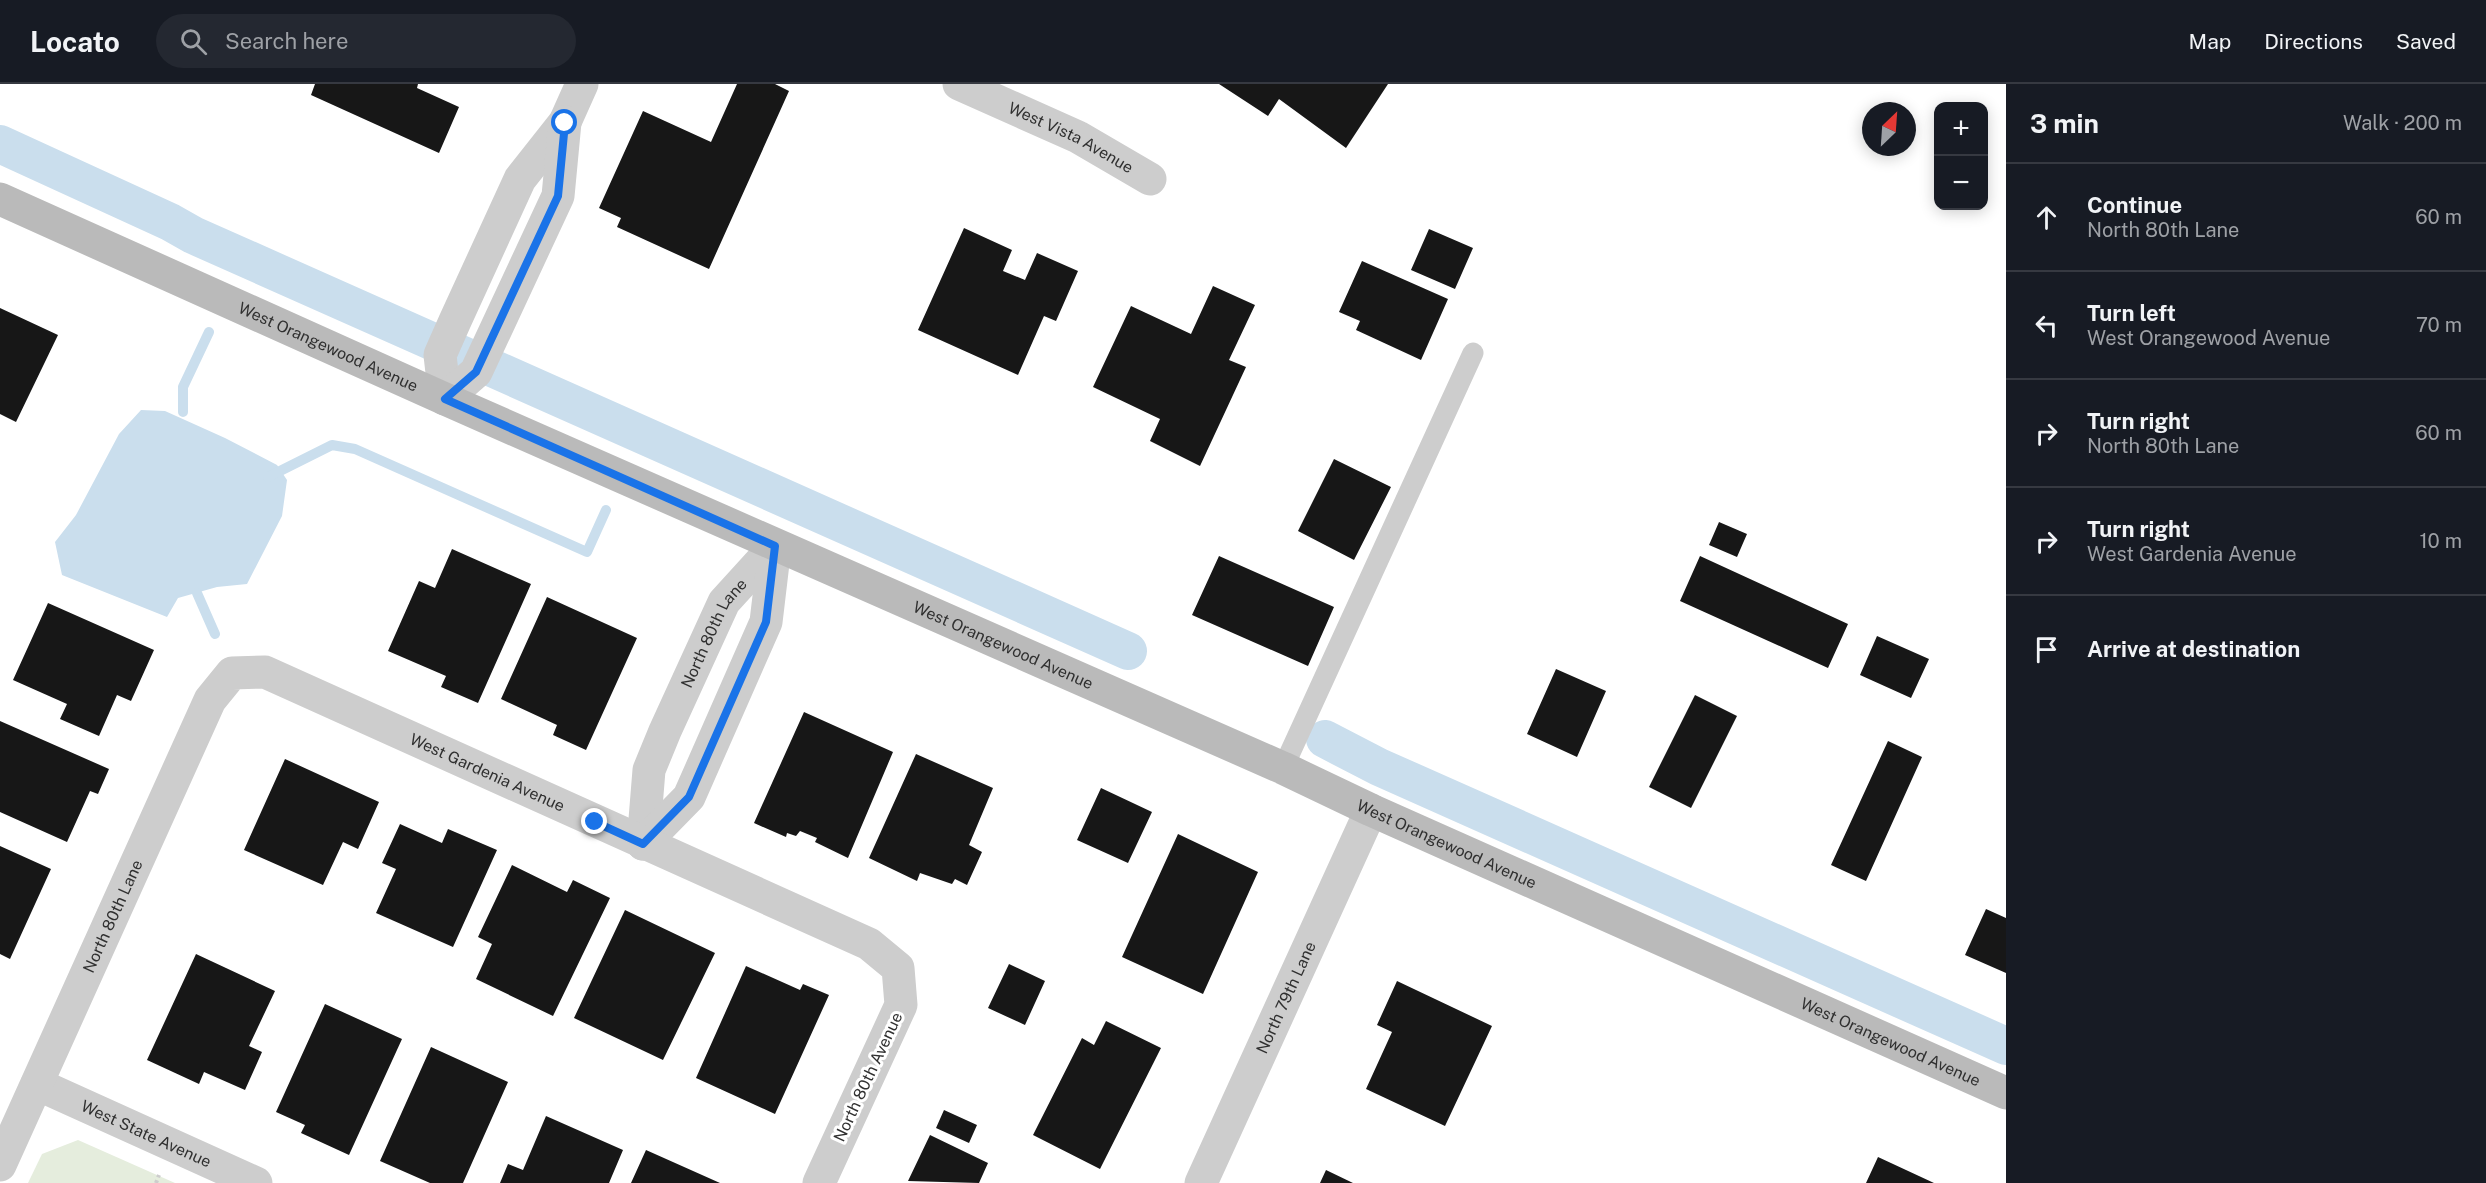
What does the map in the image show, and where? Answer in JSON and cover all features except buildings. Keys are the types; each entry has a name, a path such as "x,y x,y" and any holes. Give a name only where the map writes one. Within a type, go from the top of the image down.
{"street":[{"path":"445,399 445,345 520,179 565,123 582,84"},
{"name":"West Vista Avenue","path":"959,84 1078,137 1150,179"},
{"path":"445,399 481,361 558,196 565,123"},
{"name":"West Orangewood Avenue","path":"0,199 775,546 1283,768 1371,810 2006,1093"},
{"path":"501,221 538,237"},
{"name":"North 80th Lane","path":"643,844 649,770 687,682 724,602 775,546"},
{"name":"North 80th Lane","path":"643,844 689,797 766,622 775,546"},
{"name":"West Gardenia Avenue","path":"232,673 264,672 869,944 898,968"},
{"name":"North 80th Lane","path":"0,1165 210,700 232,673"},
{"path":"687,682 730,703"},
{"name":"North 79th Lane","path":"1201,1183 1371,810"},
{"name":"North 80th Avenue","path":"819,1183 901,1005 898,968"},
{"name":"West State Avenue","path":"37,1084 256,1183"}],"lane":[{"path":"1283,768 1473,353"}],"green space":[{"path":"78,1140 175,1183 28,1183 42,1154"}],"water":[{"path":"141,410 165,411 225,438 277,465 287,480 282,516 247,584 217,587 178,598 167,617 62,575 55,542 76,515 119,434"}],"waterway":[{"path":"0,144 170,222 193,235 1128,651"},
{"path":"183,412 183,387 209,332"},
{"path":"268,477 332,445 355,449 587,552 606,510"},
{"path":"197,593 215,634"},
{"path":"1325,739 1379,767 2006,1046"}],"route":[{"path":"565,123 558,196 476,372 445,399 775,546 766,622 689,797 643,844 595,822"}]}
